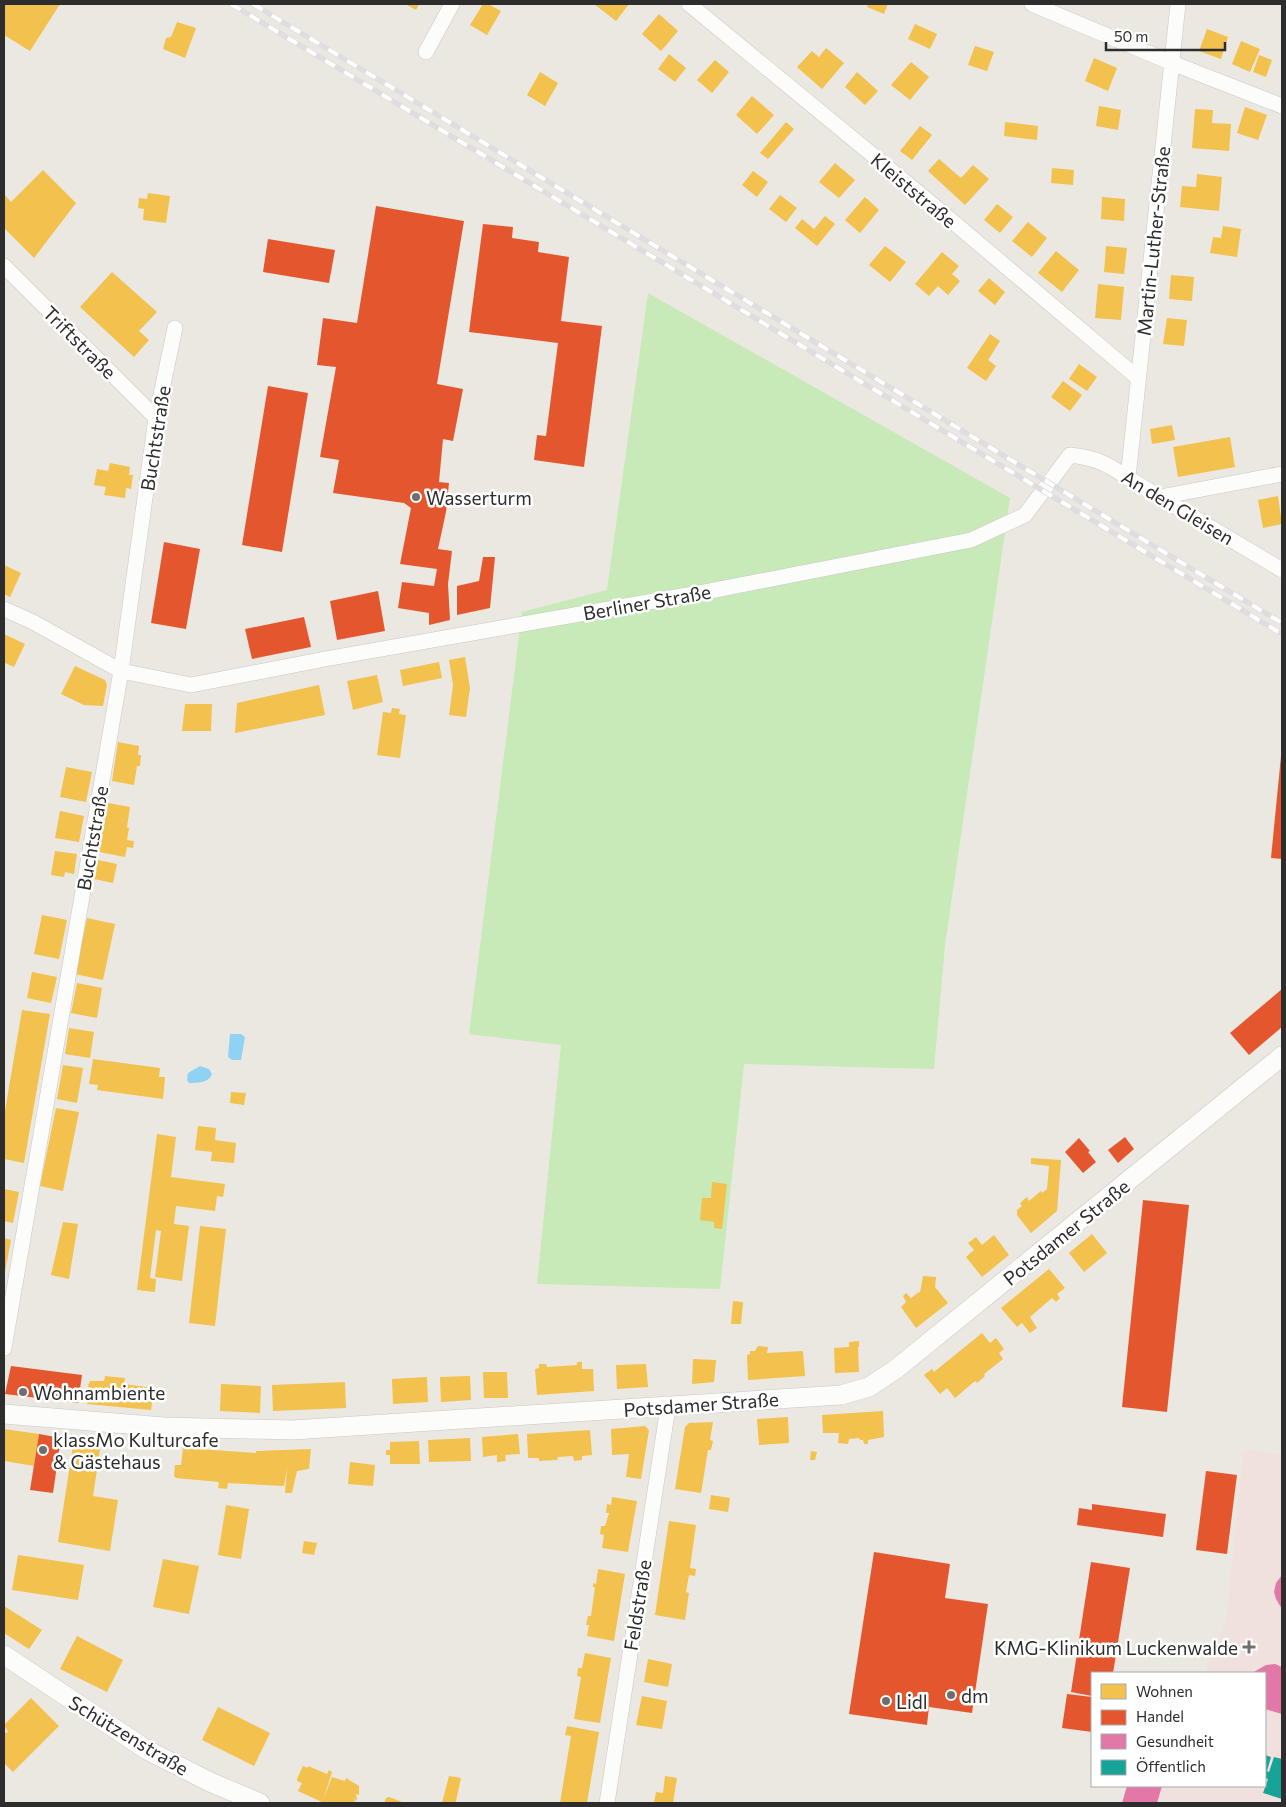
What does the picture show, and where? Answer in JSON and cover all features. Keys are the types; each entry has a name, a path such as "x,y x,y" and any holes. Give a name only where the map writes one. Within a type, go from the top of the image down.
{"street":[{"path":"426,52 452,4"},
{"name":"Kleiststraße","path":"689,4 920,194 1138,378"},
{"path":"1032,4 1172,63 1282,106"},
{"name":"Martin-Luther-Straße","path":"1128,478 1178,4"},
{"name":"Triftstraße","path":"4,266 156,418"},
{"name":"Buchtstraße","path":"4,1348 121,671 156,418 175,328"},
{"name":"An den Gleisen","path":"1070,456 1088,457 1106,464 1282,570"},
{"name":"Berliner Straße","path":"121,671 192,685 325,659 705,592 971,540 1025,515 1070,456"},
{"path":"1160,497 1282,474"},
{"path":"4,609 33,622 121,671"},
{"name":"Potsdamer Straße","path":"4,1414 164,1428 292,1430 841,1395 869,1387 896,1370 1282,1056"},
{"name":"Feldstraße","path":"607,1803 668,1406"},
{"name":"Schützenstraße","path":"4,1655 147,1750 210,1782 260,1803"}],"shaded area":[{"name":"KMG-Klinikum Luckenwalde","path":"1244,1449 1282,1455 1282,1803 1157,1803 1162,1787 1266,1787 1266,1672 1205,1672 1226,1621"}],"green space":[{"path":"648,293 1010,498 945,945 934,1069 744,1064 720,1289 537,1284 561,1045 469,1034 522,612 607,590"}],"water":[{"path":"230,1034 241,1034 245,1037 241,1060 232,1060 228,1057"},
{"path":"200,1066 209,1069 212,1074 202,1082 189,1083 187,1080 188,1073"}],"building: Wohnen":[{"path":"4,4 60,4 30,51 4,35"},
{"path":"405,4 419,4 416,10"},
{"path":"483,4 488,4 501,11 487,35 470,25"},
{"path":"594,4 629,4 616,21"},
{"path":"868,4 888,4 884,14 867,7"},
{"path":"659,14 678,31 661,51 642,34"},
{"path":"177,22 196,28 185,58 163,49 166,38 171,37"},
{"path":"915,24 937,34 930,49 908,39"},
{"path":"1207,29 1228,37 1221,59 1199,51"},
{"path":"1241,41 1260,49 1250,72 1232,64"},
{"path":"975,46 994,52 987,71 968,65"},
{"path":"826,48 844,63 822,89 797,67 812,51 819,57"},
{"path":"669,54 686,68 675,82 658,69"},
{"path":"1259,55 1272,60 1266,77 1253,72"},
{"path":"1094,58 1117,68 1108,91 1085,81"},
{"path":"715,60 729,72 712,93 697,80"},
{"path":"911,62 929,77 910,100 891,85"},
{"path":"540,72 558,83 545,106 527,95"},
{"path":"857,72 878,91 865,105 845,87"},
{"path":"752,96 774,115 757,134 736,115"},
{"path":"1099,106 1121,110 1118,130 1096,126"},
{"path":"1245,107 1267,115 1258,140 1237,133"},
{"path":"1195,109 1213,110 1212,123 1231,124 1229,151 1192,148"},
{"path":"786,122 794,129 768,159 760,153"},
{"path":"1005,122 1038,126 1037,140 1004,136"},
{"path":"920,126 932,135 912,160 900,151"},
{"path":"939,159 961,178 973,165 989,179 965,205 928,171"},
{"path":"835,163 855,180 839,198 819,182"},
{"path":"1052,168 1074,170 1073,185 1051,183"},
{"path":"43,170 76,203 34,258 4,228 4,194 11,202"},
{"path":"753,171 768,182 757,197 742,185"},
{"path":"1197,174 1222,177 1219,211 1180,207 1182,186 1196,187"},
{"path":"148,193 170,196 166,223 143,220 144,209 138,208 139,198 147,199"},
{"path":"780,195 797,208 786,222 769,209"},
{"path":"865,197 879,210 860,233 845,220"},
{"path":"1102,197 1125,199 1124,221 1101,219"},
{"path":"997,204 1013,217 1000,233 984,220"},
{"path":"825,216 835,224 817,246 795,228 802,219 814,229"},
{"path":"1028,222 1047,238 1032,257 1012,241"},
{"path":"1223,226 1241,229 1237,257 1210,253 1213,237 1221,238"},
{"path":"885,246 906,262 890,282 869,265"},
{"path":"1106,246 1127,248 1124,274 1104,272"},
{"path":"1056,251 1079,270 1062,292 1038,273"},
{"path":"942,252 959,266 952,274 960,281 948,295 938,286 929,296 915,284"},
{"path":"112,272 157,312 139,331 149,340 134,357 80,307"},
{"path":"1171,275 1194,277 1192,301 1169,299"},
{"path":"989,278 1005,292 995,305 978,291"},
{"path":"1098,284 1124,287 1121,320 1095,318"},
{"path":"1167,318 1187,320 1184,346 1163,344"},
{"path":"990,334 1000,341 988,360 996,366 986,381 967,368"},
{"path":"1079,364 1097,377 1087,391 1069,379"},
{"path":"1063,381 1082,395 1070,411 1051,397"},
{"path":"1172,425 1175,440 1152,444 1150,429"},
{"path":"1230,437 1235,467 1178,477 1173,447"},
{"path":"110,463 130,467 129,475 133,475 131,489 126,488 125,498 104,495 106,487 94,485 97,469 108,471"},
{"path":"1278,496 1282,524 1263,528 1258,500"},
{"path":"4,565 21,573 10,597 4,594"},
{"path":"4,634 25,644 14,667 5,663 4,667"},
{"path":"465,657 470,688 466,717 449,715 453,685 449,660"},
{"path":"439,662 442,678 403,686 400,670"},
{"path":"75,666 105,680 107,685 103,706 84,705 61,694"},
{"path":"377,675 383,702 353,710 347,681"},
{"path":"319,685 325,715 235,733 237,703"},
{"path":"185,704 212,704 211,731 182,731"},
{"path":"392,708 400,709 399,714 406,715 400,758 377,755 383,712 391,713"},
{"path":"118,742 139,746 138,755 141,755 140,766 137,766 134,785 112,781"},
{"path":"66,767 92,772 86,802 60,797"},
{"path":"108,803 130,807 127,840 134,841 133,848 127,847 125,857 99,852"},
{"path":"60,811 84,816 79,842 55,838"},
{"path":"55,851 77,854 74,874 65,872 64,877 51,875"},
{"path":"98,860 117,864 113,883 94,879"},
{"path":"42,915 67,920 59,959 34,954"},
{"path":"87,918 115,924 103,980 75,974"},
{"path":"32,972 57,977 51,1003 27,998"},
{"path":"77,983 102,988 97,1018 71,1013"},
{"path":"22,1010 50,1014 24,1163 4,1159 4,1117"},
{"path":"69,1028 94,1032 90,1058 65,1054"},
{"path":"93,1059 160,1068 159,1077 165,1077 163,1099 97,1090 98,1085 89,1084"},
{"path":"63,1065 83,1068 77,1103 57,1099"},
{"path":"231,1092 246,1093 244,1105 230,1103"},
{"path":"56,1108 79,1112 63,1191 40,1186"},
{"path":"198,1126 216,1128 215,1140 236,1143 234,1163 211,1161 212,1152 195,1150"},
{"path":"157,1134 176,1137 171,1177 225,1184 223,1197 217,1196 215,1211 176,1206 174,1224 189,1226 182,1281 155,1277 161,1231 156,1230 150,1278 156,1279 155,1292 137,1290"},
{"path":"1031,1158 1061,1160 1057,1211 1031,1233 1017,1215 1017,1210 1022,1206 1020,1203 1027,1197 1029,1201 1041,1191 1042,1193 1047,1189 1049,1166 1031,1164"},
{"path":"712,1182 727,1184 722,1229 714,1228 714,1222 700,1220 702,1198 711,1198"},
{"path":"4,1189 19,1192 13,1223 4,1221"},
{"path":"63,1222 78,1224 69,1279 51,1275"},
{"path":"200,1226 226,1229 215,1326 189,1323"},
{"path":"1092,1234 1107,1253 1084,1272 1069,1253"},
{"path":"994,1235 1009,1255 982,1277 966,1257 974,1250 968,1243 976,1237 982,1245"},
{"path":"4,1238 11,1240 5,1272 4,1272"},
{"path":"1049,1269 1065,1288 1057,1294 1060,1298 1056,1302 1052,1298 1030,1317 1037,1328 1030,1333 1022,1323 1017,1327 1001,1308"},
{"path":"923,1276 936,1277 935,1287 948,1303 916,1328 901,1307 906,1302 903,1296 906,1293 911,1298 920,1293"},
{"path":"733,1301 743,1302 741,1324 731,1324"},
{"path":"982,1333 990,1343 996,1338 1004,1349 999,1353 1003,1359 984,1374 985,1376 977,1383 975,1381 955,1398 947,1388 940,1394 924,1375 932,1369 934,1372"},
{"path":"859,1341 859,1372 835,1373 834,1348 849,1347 849,1342"},
{"path":"758,1346 768,1347 767,1353 803,1351 805,1376 748,1380 747,1355 750,1354 750,1351 755,1351"},
{"path":"693,1359 716,1360 714,1382 692,1384"},
{"path":"577,1362 582,1362 582,1369 593,1369 594,1391 537,1395 535,1369 539,1368 539,1364 546,1364 547,1367 577,1365"},
{"path":"646,1364 648,1387 617,1389 616,1365"},
{"path":"483,1372 507,1372 508,1398 484,1398"},
{"path":"105,1376 125,1378 124,1384 154,1388 151,1410 87,1404 90,1381 104,1381"},
{"path":"470,1376 471,1400 441,1402 440,1377"},
{"path":"427,1377 428,1402 393,1404 392,1379"},
{"path":"345,1382 346,1408 273,1411 272,1385"},
{"path":"221,1384 261,1386 260,1413 220,1411"},
{"path":"883,1411 884,1437 868,1440 868,1444 864,1444 863,1440 859,1438 849,1439 848,1444 838,1443 839,1433 823,1433 822,1415"},
{"path":"788,1417 789,1443 759,1445 757,1419"},
{"path":"713,1422 710,1440 713,1441 711,1450 708,1450 701,1493 675,1489 685,1427 689,1423"},
{"path":"645,1426 649,1430 641,1479 626,1477 629,1454 612,1455 611,1429"},
{"path":"4,1429 39,1434 34,1466 4,1461"},
{"path":"590,1430 592,1455 582,1456 582,1460 574,1461 573,1456 558,1457 557,1460 539,1461 539,1458 528,1458 527,1434"},
{"path":"518,1434 520,1454 505,1455 506,1461 497,1462 497,1455 483,1457 482,1437"},
{"path":"470,1438 471,1461 429,1462 428,1440"},
{"path":"74,1439 101,1443 93,1496 118,1500 110,1551 58,1542"},
{"path":"419,1441 420,1464 390,1464 390,1455 386,1455 386,1450 390,1450 390,1442"},
{"path":"183,1448 256,1453 256,1451 311,1449 309,1469 297,1471 292,1493 285,1493 287,1467 284,1486 228,1483 227,1489 218,1488 219,1482 176,1478 174,1476 175,1465 181,1465"},
{"path":"811,1451 817,1452 815,1460 810,1460"},
{"path":"350,1462 375,1465 373,1486 348,1484"},
{"path":"711,1495 730,1498 728,1512 709,1509"},
{"path":"612,1497 637,1501 628,1552 602,1548 604,1535 600,1534 601,1526 605,1526 609,1513 606,1513 607,1504 611,1505"},
{"path":"226,1505 249,1509 241,1559 218,1555"},
{"path":"669,1521 696,1525 690,1568 696,1569 695,1576 689,1575 686,1592 689,1593 685,1620 655,1615"},
{"path":"304,1541 317,1543 314,1555 302,1553"},
{"path":"18,1555 84,1565 78,1600 12,1590"},
{"path":"163,1559 199,1566 189,1614 153,1607"},
{"path":"598,1569 625,1574 614,1641 587,1636 589,1625 586,1625 588,1616 591,1616 595,1587 593,1587 593,1583 596,1584"},
{"path":"4,1606 42,1630 29,1649 4,1633"},
{"path":"77,1636 123,1660 107,1692 60,1669"},
{"path":"585,1653 611,1658 600,1723 574,1719 581,1677 577,1676 578,1668 582,1668"},
{"path":"648,1659 672,1664 668,1687 644,1682"},
{"path":"642,1696 667,1701 662,1729 636,1725"},
{"path":"31,1698 59,1726 13,1772 4,1763 4,1731 8,1732 4,1725"},
{"path":"218,1707 270,1733 254,1766 202,1740"},
{"path":"567,1726 599,1732 587,1803 560,1803 571,1736 565,1735"},
{"path":"303,1766 308,1768 308,1766 327,1774 329,1770 332,1772 323,1800 332,1777 345,1781 346,1778 359,1786 359,1795 356,1794 356,1802 355,1798 354,1803 324,1803 298,1791 302,1783 297,1781 297,1779"},
{"path":"449,1776 461,1778 456,1801 455,1803 442,1803"},
{"path":"665,1776 677,1778 673,1803 654,1803 656,1792 663,1793"},
{"path":"389,1797 405,1803 384,1803 386,1798"}],"building: Handel":[{"path":"376,206 464,221 437,384 463,389 453,441 443,439 439,482 449,483 446,512 438,549 452,551 448,584 450,620 429,625 429,613 398,608 402,582 434,586 437,569 400,564 411,508 404,503 333,493 339,460 320,457 336,367 317,365 323,318 357,323"},
{"path":"483,224 513,227 512,238 539,242 538,252 569,257 561,321 602,326 584,467 534,460 537,435 546,436 558,343 469,332"},
{"path":"268,239 335,250 329,283 263,272"},
{"path":"268,386 308,393 282,552 242,545"},
{"path":"164,542 200,549 186,629 151,623"},
{"path":"483,557 495,557 490,608 457,615 457,586 479,581"},
{"path":"378,591 385,631 337,640 330,601"},
{"path":"304,617 311,647 252,659 245,629"},
{"path":"1282,756 1282,859 1271,858"},
{"path":"1282,989 1282,1027 1249,1055 1230,1033"},
{"path":"1125,1137 1134,1149 1118,1163 1108,1150"},
{"path":"1079,1138 1096,1162 1083,1173 1065,1152"},
{"path":"1143,1200 1189,1205 1167,1412 1122,1407"},
{"path":"11,1366 82,1375 78,1403 5,1394"},
{"path":"39,1434 61,1438 53,1493 30,1490"},
{"path":"1206,1471 1237,1475 1227,1554 1196,1550"},
{"path":"1092,1504 1166,1514 1163,1537 1077,1525 1079,1508 1092,1510"},
{"path":"874,1552 950,1564 945,1598 988,1604 972,1713 929,1707 927,1725 849,1714"},
{"path":"1091,1562 1130,1568 1113,1672 1091,1672 1091,1696 1071,1692"},
{"path":"1067,1694 1091,1697 1091,1732 1062,1728"}],"building: Gesundheit":[{"path":"1282,1575 1282,1609 1274,1592 1276,1583"},
{"path":"1275,1664 1282,1667 1282,1714 1266,1709 1266,1672 1254,1672 1266,1665"},
{"path":"1127,1787 1162,1787 1157,1803 1122,1803"}],"building: Öffentlich":[{"path":"1266,1755 1271,1757 1267,1771 1269,1772 1274,1757 1282,1759 1282,1799 1263,1793 1268,1779 1266,1778"}],"railway":[{"path":"231,4 1282,634"},
{"path":"253,4 1282,623"}],"place":[{"name":"Wasserturm","path":"416,497"},
{"name":"Wohnambiente","path":"23,1392"},
{"name":"klassMo Kulturcafe & Gästehaus","path":"43,1450"},
{"name":"KMG-Klinikum Luckenwalde","path":"1249,1647"},
{"name":"dm","path":"951,1695"},
{"name":"Lidl","path":"886,1701"}]}
